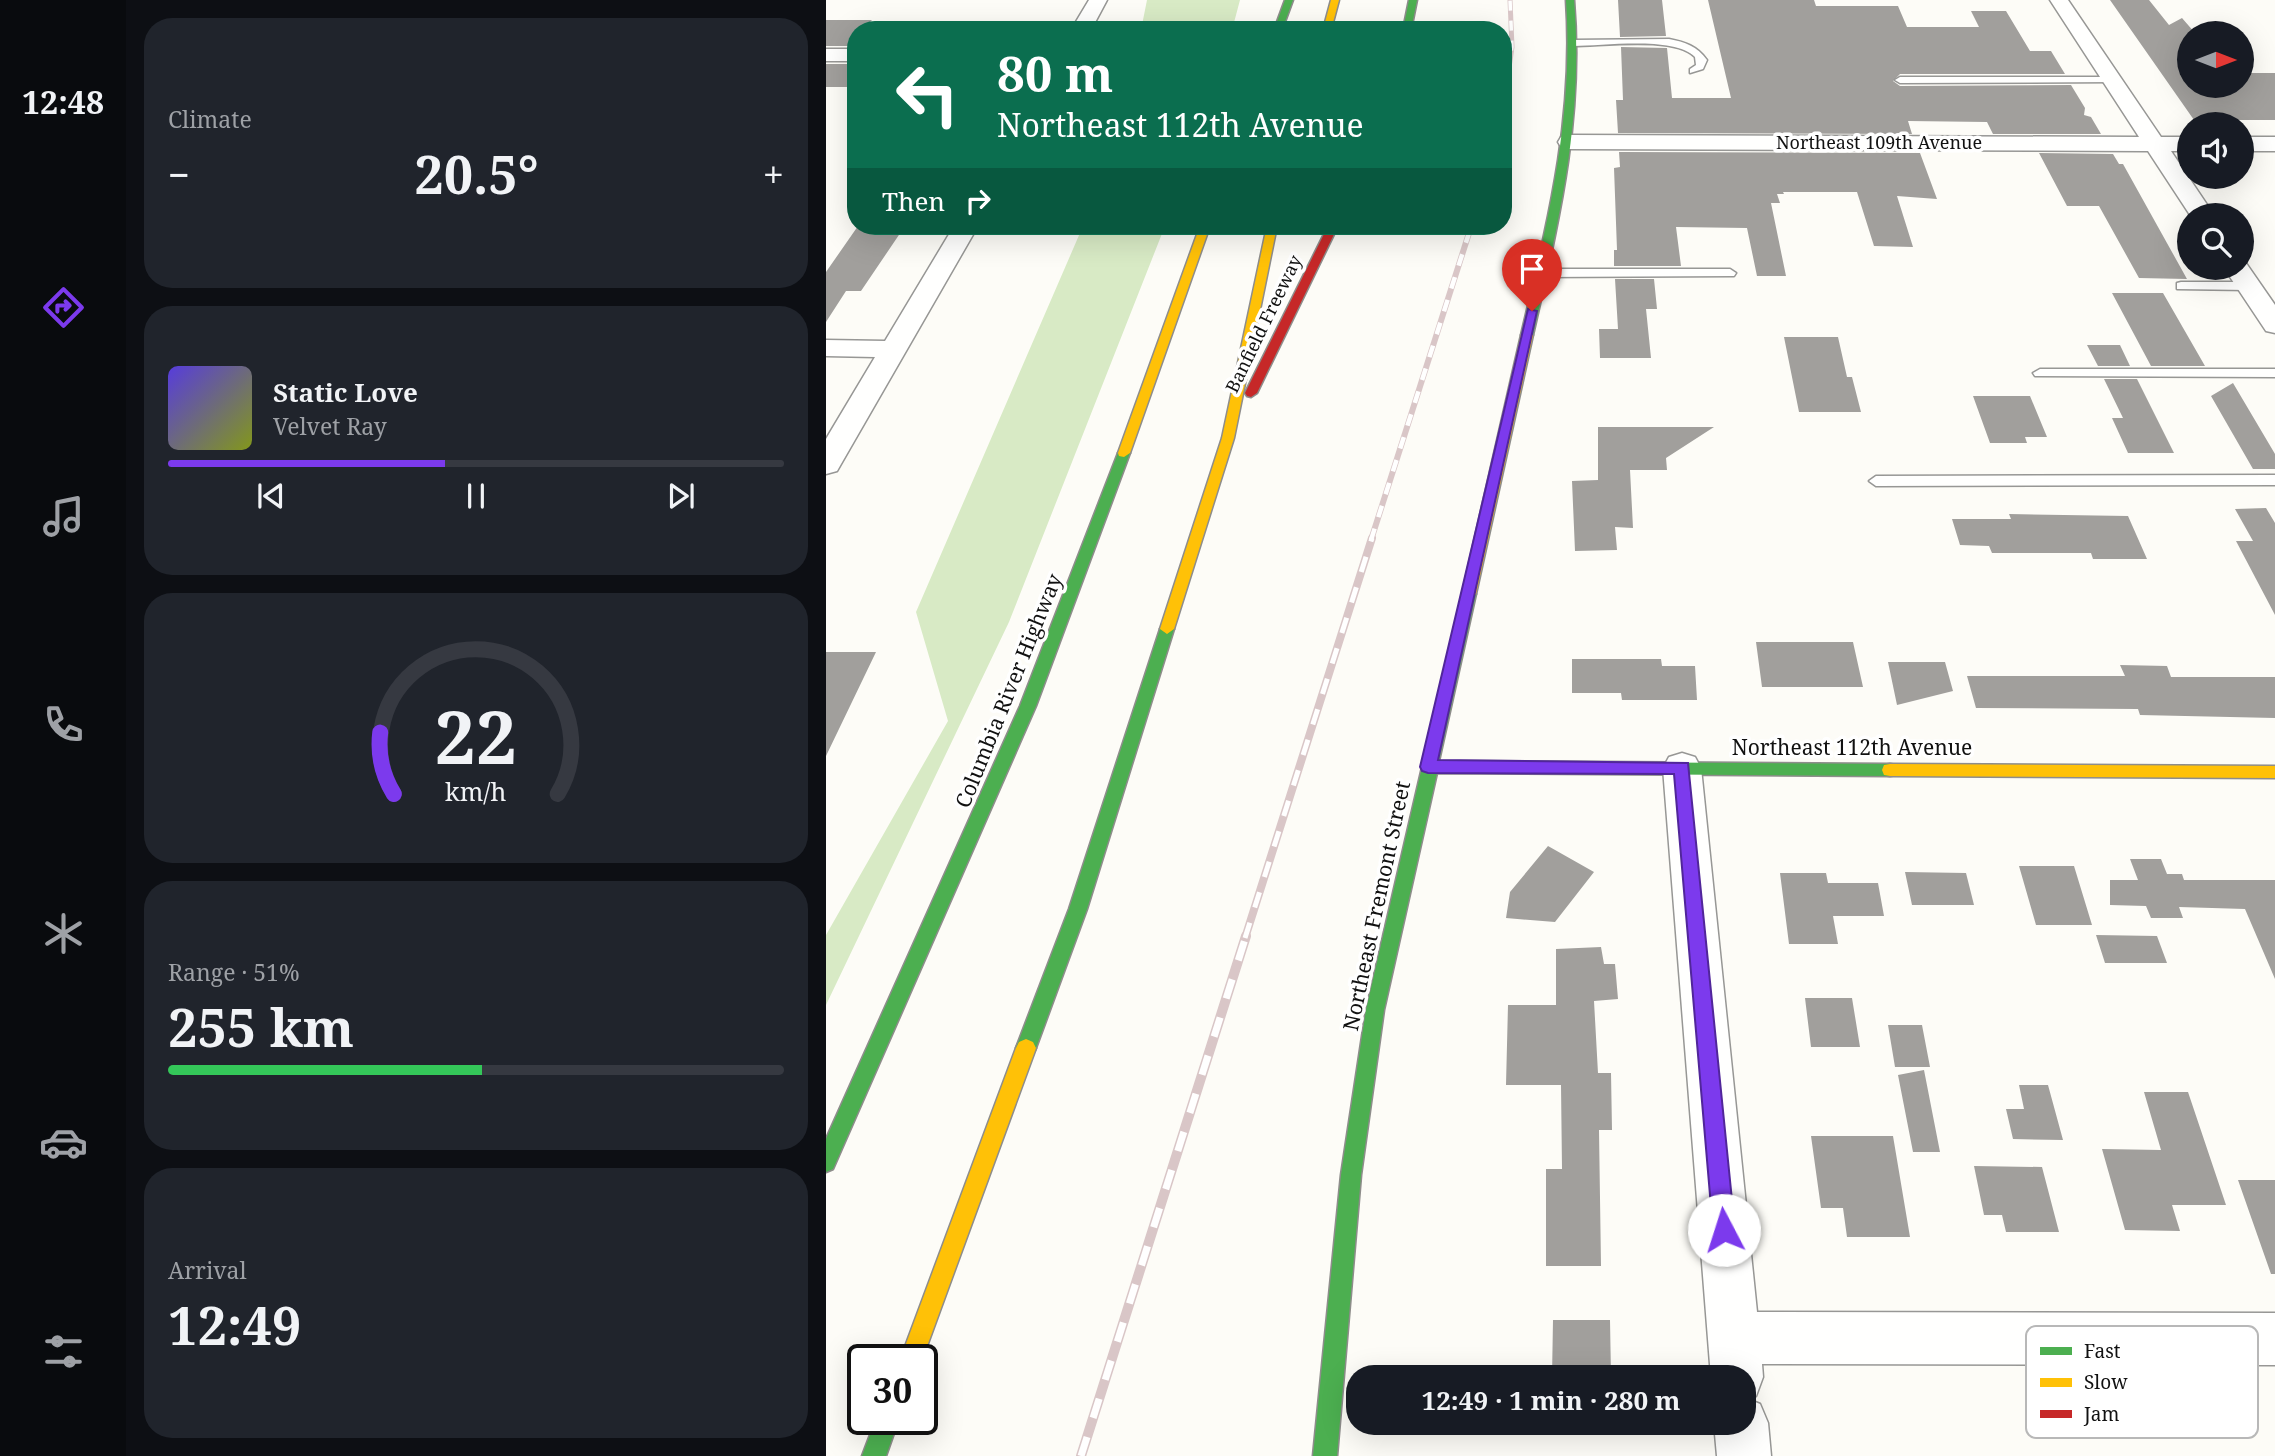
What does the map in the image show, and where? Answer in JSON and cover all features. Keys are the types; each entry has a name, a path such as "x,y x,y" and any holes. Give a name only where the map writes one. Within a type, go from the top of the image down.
{"main road":[{"path":"1281,21 1289,0"},
{"path":"1329,21 1335,0"},
{"path":"1409,21 1413,0"},
{"name":"Northeast Fremont Street","path":"1325,1456 1350,1188 1375,1010 1569,142 1575,74 1570,0"},
{"name":"Columbia River Highway","path":"826,1162 1028,706 1104,509 1202,235"},
{"path":"917,1344 1078,909 1228,438 1270,235"},
{"name":"Banfield Freeway","path":"1228,438 1329,235"},
{"name":"Northeast 112th Avenue","path":"1428,767 2275,772"},
{"path":"874,1456 882,1435"}],"street":[{"path":"1086,21 1098,0"},
{"path":"2059,0 2194,203"},
{"path":"826,55 847,55"},
{"name":"Northeast 109th Avenue","path":"1569,142 2177,144"},
{"path":"2254,144 2275,144"},
{"path":"826,464 961,235"},
{"path":"2254,275 2274,274"},
{"path":"2245,280 2275,326"},
{"path":"826,348 893,349"},
{"path":"1682,768 1735,1358 2026,1348"},
{"path":"1742,1435 1744,1456"}],"lane":[{"path":"1574,43 1684,45 1697,51 1702,60 1700,67 1693,71"},
{"path":"1900,80 2112,80"},
{"path":"1541,273 1730,273"},
{"path":"2181,286 2218,280"},
{"path":"2040,373 2275,373"},
{"path":"1877,481 2275,480"}],"green space":[{"path":"1147,0 1240,0 1234,21 1143,21"},
{"path":"1079,235 1161,235 1009,622 826,1005 826,935 948,721 916,612"}],"building":[{"path":"1618,0 1662,0 1666,36 1620,37"},
{"path":"1708,0 1814,0 1816,6 1898,6 1907,27 1979,27 1971,11 2006,11 2030,51 2051,51 2065,74 1900,74 1893,81 1900,86 2071,85 2085,108 2084,115 2091,117 2101,134 1993,134 1987,122 1908,121 1912,134 1618,133 1616,100 1623,100 1621,47 1667,48 1672,98 1731,98"},
{"path":"2110,0 2149,0 2169,25 2182,18 2185,21 2177,21 2177,96"},
{"path":"826,20 872,20 847,21 847,46 826,46"},
{"path":"826,64 847,64 847,87 826,87"},
{"path":"2254,73 2275,73 2275,120 2254,120 2254,112 2188,112 2179,98 2254,98"},
{"path":"1619,152 1920,153 1937,199 1897,196 1913,247 1874,246 1857,192 1777,194 1780,203 1771,203 1786,276 1757,276 1747,228 1676,227 1681,266 1614,266 1614,250 1617,250 1614,168 1620,167"},
{"path":"2039,153 2113,154 2119,164 2123,164 2177,261 2177,279 2139,278 2099,206 2067,206"},
{"path":"852,235 899,235 861,291 846,291 826,322 826,272"},
{"path":"1615,279 1654,279 1657,309 1646,309 1651,358 1600,358 1599,329 1618,329"},
{"path":"2112,293 2163,293 2205,366 2151,366"},
{"path":"1784,337 1838,337 1847,377 1852,377 1861,412 1799,412"},
{"path":"2087,345 2120,345 2130,366 2098,366"},
{"path":"2104,379 2137,379 2174,453 2128,453 2112,418 2123,418"},
{"path":"2233,383 2275,454 2275,469 2253,469 2211,396"},
{"path":"1973,396 2030,396 2047,437 2025,437 2027,443 1990,443"},
{"path":"1598,427 1714,427 1666,458 1667,470 1630,470 1633,528 1615,527 1617,550 1575,551 1572,481 1598,480"},
{"path":"2266,508 2275,523 2275,615 2236,541 2253,541 2235,509"},
{"path":"2009,514 2128,516 2147,559 2093,559 2091,553 1992,553 1989,546 1960,545 1952,519 2011,519"},
{"path":"1756,642 1853,642 1863,687 1762,687"},
{"path":"826,652 876,652 826,756"},
{"path":"1572,659 1661,659 1662,666 1695,666 1697,700 1622,700 1621,693 1572,693"},
{"path":"1888,662 1945,662 1953,691 1897,705"},
{"path":"2120,665 2167,666 2171,677 2275,677 2275,718 2140,715 2138,709 1976,708 1967,676 2125,676"},
{"path":"1548,846 1594,872 1555,922 1506,918 1510,892"},
{"path":"2130,859 2161,859 2167,874 2182,874 2184,880 2275,880 2275,979 2245,909 2179,907 2183,918 2151,918 2146,906 2110,905 2110,880 2138,880"},
{"path":"2019,866 2074,866 2092,925 2036,925"},
{"path":"1905,872 1966,873 1974,905 1912,905"},
{"path":"1780,873 1826,873 1828,883 1878,883 1884,916 1833,916 1838,944 1789,944"},
{"path":"2096,935 2157,936 2167,963 2105,963"},
{"path":"1601,947 1604,964 1615,964 1618,999 1594,1001 1598,1073 1611,1073 1612,1130 1599,1130 1601,1266 1546,1266 1546,1169 1562,1169 1561,1085 1506,1085 1508,1005 1556,1005 1556,949"},
{"path":"1805,998 1852,998 1860,1047 1811,1047"},
{"path":"1888,1025 1922,1025 1930,1067 1895,1067"},
{"path":"1924,1070 1940,1152 1913,1152 1898,1075"},
{"path":"2019,1085 2048,1085 2063,1140 2013,1139 2006,1109 2024,1109"},
{"path":"2144,1092 2188,1092 2226,1205 2172,1205 2180,1231 2125,1230 2102,1149 2161,1150"},
{"path":"1811,1136 1893,1136 1910,1237 1847,1237 1843,1208 1821,1208"},
{"path":"1974,1166 2042,1167 2059,1232 2006,1232 2002,1215 1984,1215"},
{"path":"2238,1180 2275,1180 2275,1274 2271,1274"},
{"path":"1553,1320 1610,1320 1611,1365 1552,1365"}],"railway":[{"path":"1510,0 1511,21"},
{"path":"1371,540 1468,235"},
{"path":"1245,938 1372,538"},
{"path":"1081,1456 1246,936"}],"traffic: fast":[{"path":"1281,21 1289,0"},
{"path":"1409,21 1413,0"},
{"path":"1527,335 1555,211 1569,127 1573,85 1570,0"},
{"path":"826,1162 1028,706 1124,453"},
{"path":"1325,1456 1351,1175 1375,1010 1469,594"},
{"path":"1026,1048 1078,909 1167,629"},
{"path":"1428,767 1890,770"},
{"path":"874,1456 882,1435"}],"traffic: slow":[{"path":"1329,21 1335,0"},
{"path":"1124,453 1202,235"},
{"path":"1167,629 1228,438 1270,235"},
{"path":"1469,594 1527,335"},
{"path":"1890,770 2275,772"},
{"path":"917,1344 1026,1048"}],"traffic: jam":[{"path":"1251,393 1329,235"}],"route":[{"path":"1532,311 1428,767 1682,768 1724,1230"}]}
